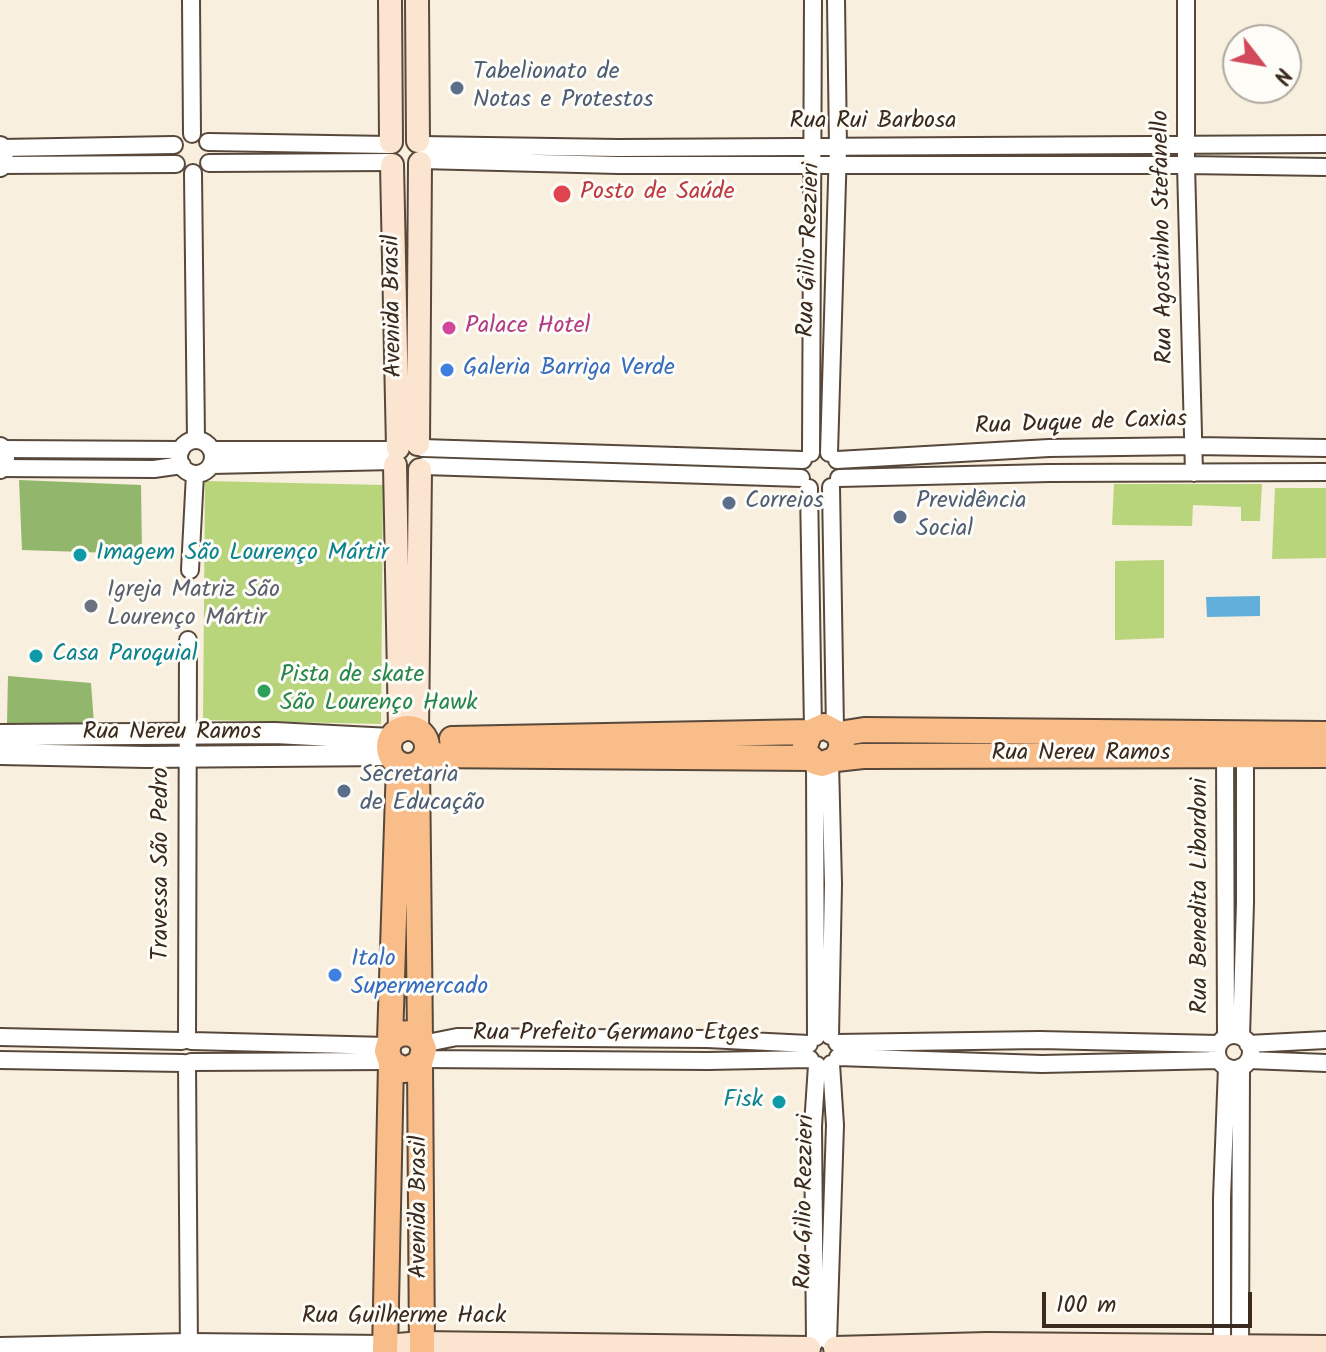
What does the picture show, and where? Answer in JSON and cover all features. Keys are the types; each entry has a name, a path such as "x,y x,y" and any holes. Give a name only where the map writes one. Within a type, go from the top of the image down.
{"main road":[{"name":"Avenida Brasil","path":"390,0 391,154 408,457"},
{"name":"Avenida Brasil","path":"417,0 420,153 408,457 408,747 421,1051 422,1347"},
{"path":"408,136 420,153 406,171 391,154 408,136"},
{"name":"Rua Nereu Ramos","path":"408,747 864,730 1235,744 1326,755"},
{"path":"824,731 842,747 823,761 805,746 824,731"},
{"name":"Rua Nereu Ramos","path":"408,747 823,761 863,756 1235,744 1326,734"},
{"name":"Avenida Brasil","path":"385,1349 389,1053 408,747"},
{"path":"405,1033 421,1051 405,1070 389,1053 405,1033"},
{"name":"Rua Guilherme Hack","path":"385,1349 987,1344 1231,1349 1326,1347"}],"street":[{"path":"191,0 192,134"},
{"name":"Rua Gilio Rezzieri","path":"807,456 813,0"},
{"name":"Rua Gilio Rezzieri","path":"833,456 838,165 836,0"},
{"name":"Rua Agostinho Stefanello","path":"1186,0 1186,165 1194,473"},
{"path":"209,163 212,152 204,137 192,134 181,137 174,145 176,164 180,169 193,173 209,163 391,154"},
{"path":"208,142 391,154"},
{"name":"Rua Rui Barbosa","path":"618,157 812,147 1326,144"},
{"path":"174,145 0,148 0,165 176,164"},
{"path":"1284,166 1285,145"},
{"name":"Rua Rui Barbosa","path":"420,153 812,165 1326,167"},
{"path":"193,173 196,440"},
{"path":"0,458 154,469 186,463 205,471 211,458 205,442 196,440 187,443 186,463 190,570"},
{"path":"1049,448 1049,473"},
{"name":"Rua Duque de Caxias","path":"833,456 1049,448 1326,448"},
{"path":"211,458 807,456 820,450 833,456 835,483 824,731"},
{"path":"807,456 805,483 824,731"},
{"path":"408,457 805,483 820,491 835,483"},
{"name":"Rua Duque de Caxias","path":"835,483 1049,473 1326,472"},
{"name":"Travessa São Pedro","path":"187,1063 199,1052 187,1040 188,640"},
{"path":"274,756 275,733"},
{"name":"Rua Nereu Ramos","path":"0,735 275,733 408,747"},
{"name":"Rua Benedita Libardoni","path":"1234,1052 1224,902 1235,744"},
{"name":"Rua Benedita Libardoni","path":"1231,1349 1234,1052 1245,903 1235,744"},
{"name":"Rua Nereu Ramos","path":"0,754 274,756 408,747"},
{"name":"Rua Gilio Rezzieri","path":"822,1347 813,1126 823,1051 823,761"},
{"path":"1224,902 1245,903"},
{"path":"0,1037 187,1040 389,1053"},
{"name":"Rua Prefeito Germano Etges","path":"421,1051 457,1037 707,1039 823,1051 1042,1064 1234,1052 1326,1040"},
{"path":"707,1039 708,1061"},
{"path":"1040,1040 1042,1064"},
{"name":"Rua Prefeito Germano Etges","path":"421,1051 708,1061 823,1051 1040,1040 1234,1052 1326,1063"},
{"name":"Rua Gilio Rezzieri","path":"822,1347 835,1125 823,1051"},
{"path":"0,1060 187,1063 389,1053"},
{"path":"187,1063 189,1348"},
{"path":"813,1126 835,1125"},
{"name":"Rua Guilherme Hack","path":"0,1348 385,1349"}],"green space":[{"path":"19,480 141,485 142,554 22,550"},
{"path":"205,481 383,485 381,724 203,720"},
{"path":"1114,484 1262,484 1260,521 1241,521 1241,507 1193,505 1192,526 1112,525"},
{"path":"1275,488 1326,488 1326,558 1272,559"},
{"path":"1164,560 1164,638 1115,640 1115,561"},
{"path":"8,676 91,683 94,724 7,723"}],"water":[{"path":"1260,596 1260,616 1207,617 1206,597"}],"place":[{"name":"Tabelionato de Notas e Protestos","path":"457,88"},
{"name":"Posto de Saúde","path":"562,194"},
{"name":"Palace Hotel","path":"449,328"},
{"name":"Galeria Barriga Verde","path":"447,370"},
{"name":"Correios","path":"729,503"},
{"name":"Previdência Social","path":"900,517"},
{"name":"Imagem São Lourenço Mártir","path":"80,555"},
{"name":"Igreja Matriz São Lourenço Mártir","path":"91,606"},
{"name":"Casa Paroquial","path":"36,656"},
{"name":"Pista de skate São Lourenço Hawk","path":"264,691"},
{"name":"Secretaria de Educação","path":"344,791"},
{"name":"Italo Supermercado","path":"335,975"},
{"name":"Fisk","path":"779,1102"}]}
